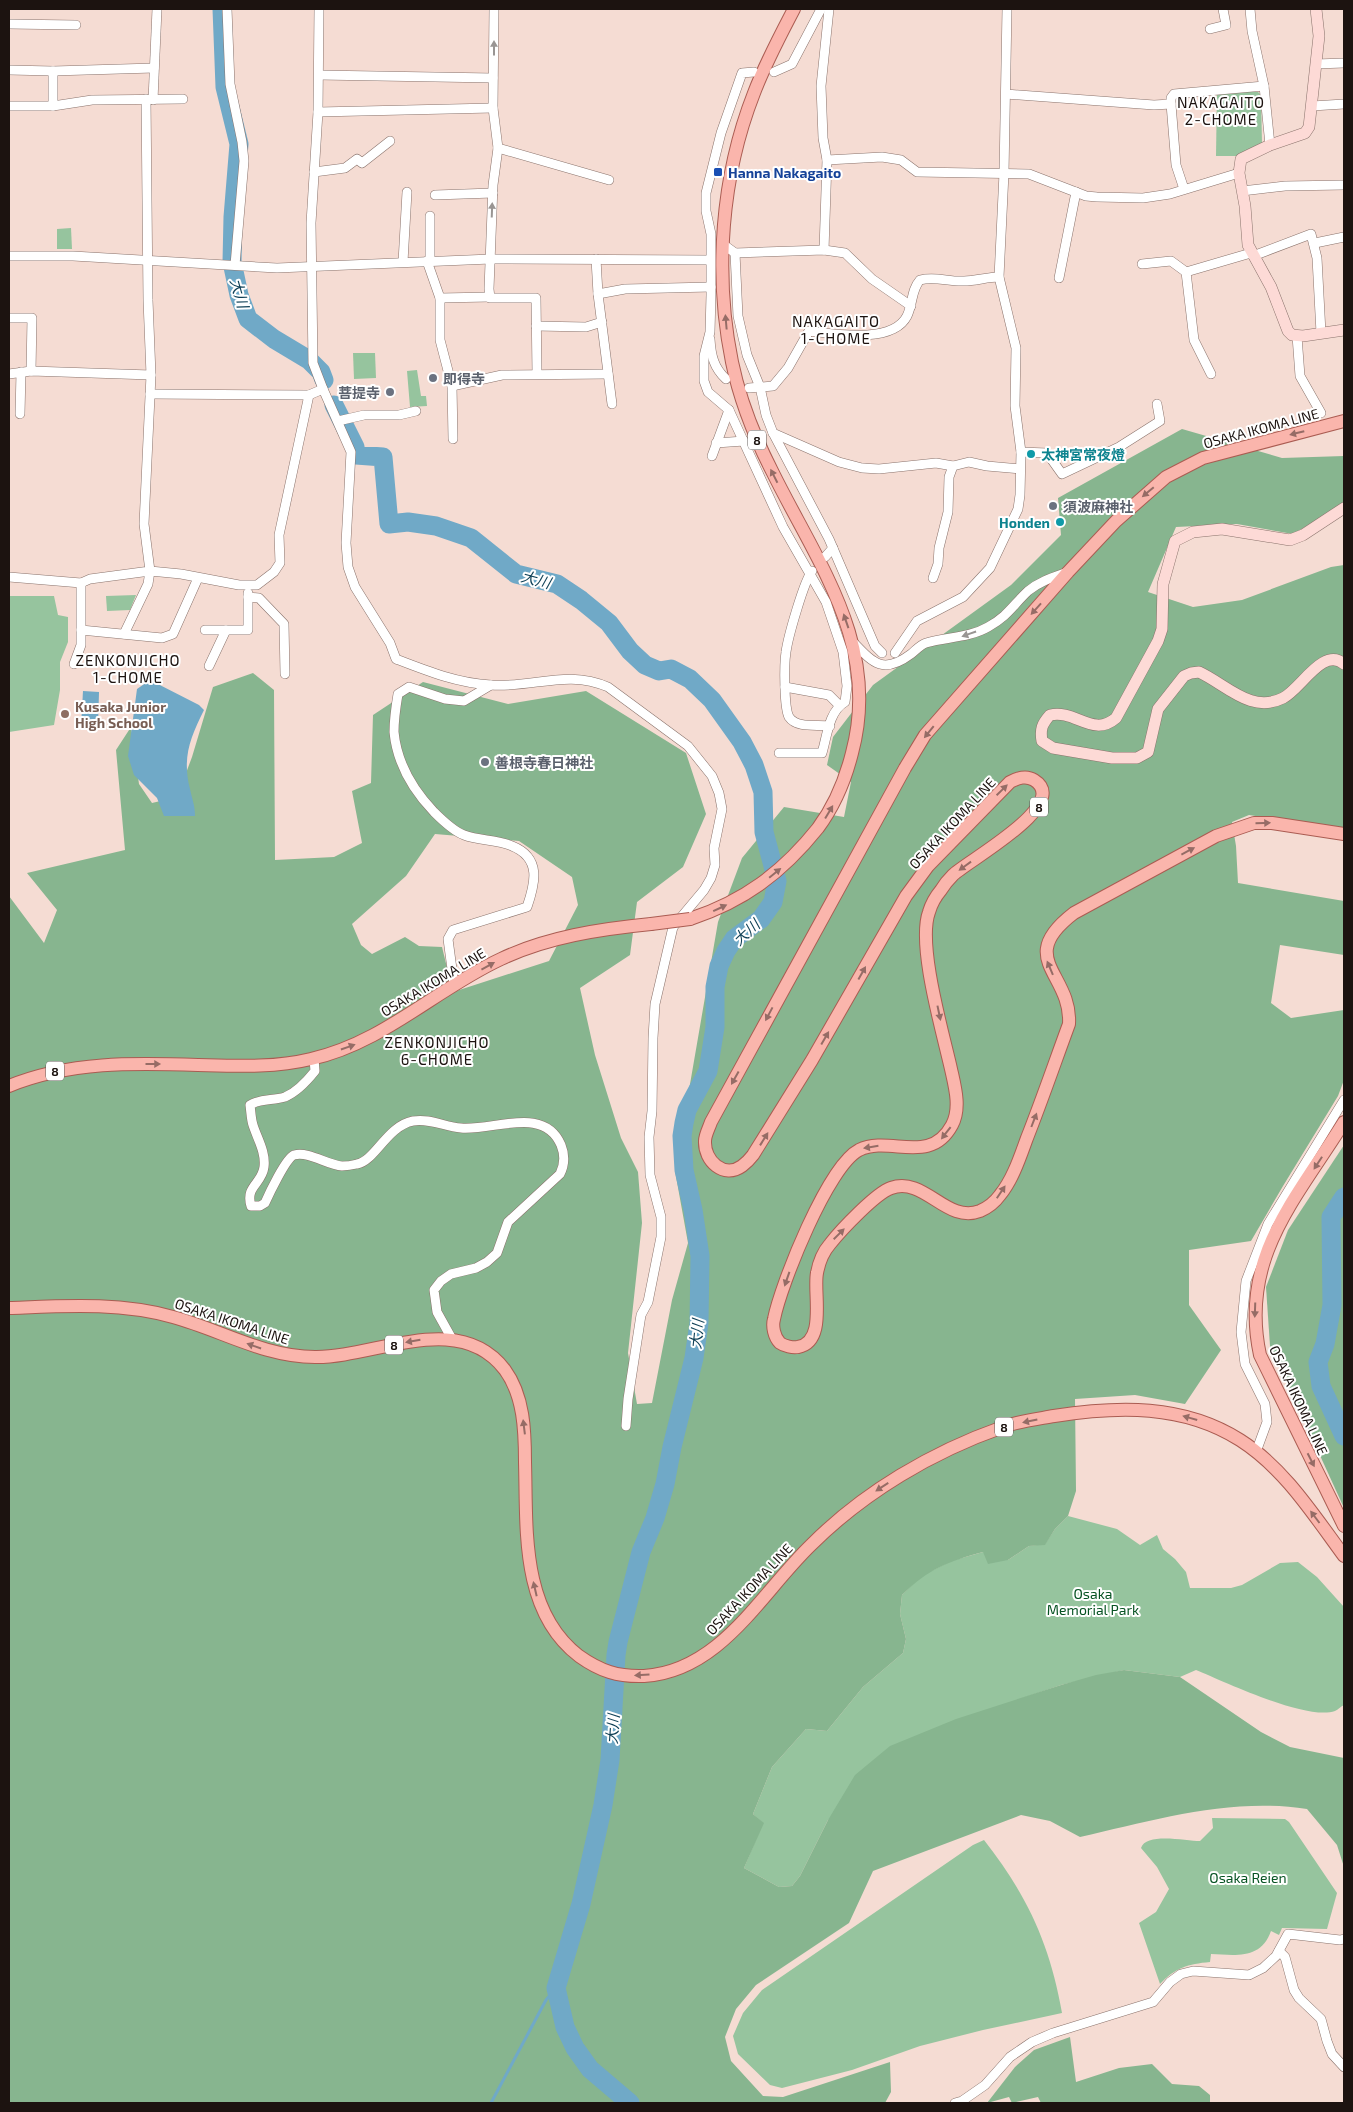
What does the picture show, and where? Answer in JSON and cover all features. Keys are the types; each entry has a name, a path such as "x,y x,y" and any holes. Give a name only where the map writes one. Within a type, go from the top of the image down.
{"main road":[{"name":"OSAKA IKOMA LINE","path":"9,1086 53,1071 104,1064 251,1067 295,1063 314,1059 365,1041 454,984 502,958 560,939 598,930 690,918 718,909 748,893 776,873 800,851 826,817 846,778 855,742 859,714 859,684 854,642 836,594 818,556 774,475 755,435 741,394 727,331 723,289 724,224 727,191 742,129 766,64 794,9"},
{"path":"1316,9 1319,36 1309,127 1305,132 1270,145 1241,159 1239,173 1245,206 1245,233 1252,254 1271,287 1288,331 1292,335 1297,336 1344,330"},
{"name":"OSAKA IKOMA LINE","path":"1344,421 1203,458 1166,476 1116,521 1068,572 925,736 905,768 710,1122 704,1140 706,1152 711,1163 718,1169 731,1171 741,1167 754,1155 838,1016 906,896 928,866 1010,782 1020,778 1030,778 1038,783 1042,791 1042,802 1030,818 953,874 940,891 928,913 926,949 957,1104 953,1124 941,1139 930,1146 866,1147 847,1158 822,1198 798,1248 773,1322 774,1335 780,1342 788,1347 799,1347 811,1338 816,1328 816,1275 823,1254 832,1242 878,1196 891,1188 907,1186 919,1189 954,1211 964,1213 979,1212 1001,1194 1017,1165 1069,1024 1067,1002 1047,960 1046,950 1050,936 1062,922 1074,913 1216,836 1254,823 1272,823 1344,834"},
{"path":"1344,508 1303,535 1290,540 1222,529 1193,532 1175,541 1163,584 1162,629 1158,641 1116,718 1108,725 1099,726 1065,713 1050,715 1042,724 1042,741 1053,748 1112,758 1137,758 1148,752 1158,709 1184,676 1200,672 1248,700 1259,704 1283,698 1296,689 1318,666 1327,660 1334,659 1344,664"},
{"name":"OSAKA IKOMA LINE","path":"1344,1122 1284,1216 1269,1244 1262,1264 1255,1309 1255,1333 1260,1355 1344,1526"},
{"name":"OSAKA IKOMA LINE","path":"9,1308 82,1305 140,1308 178,1318 264,1349 293,1356 318,1358 419,1340 452,1339 477,1347 493,1358 505,1370 520,1401 525,1431 529,1559 536,1594 544,1614 556,1633 572,1650 605,1672 625,1676 646,1676 668,1672 705,1655 722,1641 809,1546 840,1518 882,1487 916,1467 966,1442 1007,1426 1077,1412 1116,1409 1153,1410 1189,1417 1214,1426 1240,1440 1286,1478 1344,1556"}],"street":[{"path":"124,634 148,584 150,572 144,524 151,375 148,260 150,99 154,68 157,9"},
{"path":"227,9 230,84 244,161 233,265"},
{"path":"319,9 318,112 311,267 313,363 322,389 351,452 346,543 348,567 354,587 390,642 396,659 455,680 491,685 517,686 579,678 595,681 608,687 688,746 712,776 719,793 722,809 714,848 715,865 711,878 704,890 673,927 655,1004 652,1111 649,1137 650,1174 661,1218 661,1236 648,1302 641,1315 628,1398 626,1426"},
{"path":"490,297 493,193 498,148 493,108 494,9"},
{"path":"774,72 792,64 821,9"},
{"path":"824,250 827,160 823,138 821,86 829,9"},
{"path":"895,653 917,621 963,597 990,568 1018,509 1021,452 1015,406 1016,348 999,277 1004,173 1006,9"},
{"path":"1210,29 1226,25 1223,9"},
{"path":"1250,9 1252,30 1264,86 1270,145"},
{"path":"9,24 76,25"},
{"path":"1316,64 1344,62"},
{"path":"9,70 53,71 154,68"},
{"path":"53,71 53,106"},
{"path":"726,379 718,371 712,357 710,332 711,234 706,211 706,193 721,133 742,73 754,72"},
{"path":"318,75 494,78"},
{"path":"1184,189 1176,165 1171,104 1171,98 1174,94 1264,86"},
{"path":"1006,94 1105,103 1171,104"},
{"path":"9,106 53,106 92,100 182,99"},
{"path":"1312,106 1344,104"},
{"path":"318,112 493,108"},
{"path":"314,172 345,168 357,159 362,163 390,141"},
{"path":"498,148 609,180"},
{"path":"827,160 882,157 901,160 917,172 1029,174 1086,196 1143,198 1170,194 1239,173"},
{"path":"1242,191 1286,186 1344,185"},
{"path":"403,262 408,192"},
{"path":"1059,278 1076,192"},
{"path":"435,195 493,193"},
{"path":"430,216 428,261 440,298 440,340 452,386 453,439"},
{"path":"711,234 724,224"},
{"path":"1186,272 1252,254 1311,234 1315,243 1321,334"},
{"path":"1315,243 1344,237"},
{"path":"724,244 735,253 824,250 845,253 872,279 911,306"},
{"path":"735,253 738,316 747,355 760,388 766,415 833,548 875,646 882,653"},
{"path":"9,256 148,260 277,268 491,259 710,260"},
{"path":"596,259 598,294 612,404"},
{"path":"1142,264 1171,261 1186,272 1194,340 1211,374"},
{"path":"749,388 773,386 788,368 809,331 850,335 894,330 903,323 911,306 915,286 920,280 937,278 965,281 999,277"},
{"path":"598,294 625,289 711,287"},
{"path":"440,298 536,298 537,374"},
{"path":"9,318 32,318 31,371"},
{"path":"536,326 586,326 602,322"},
{"path":"710,332 704,356 704,381 708,392 729,410 784,527 812,571 826,602 843,652 847,695 845,702 839,705 834,712 822,753 779,754"},
{"path":"1297,336 1300,376 1321,414"},
{"path":"9,374 31,371 151,375"},
{"path":"20,414 21,372"},
{"path":"452,386 502,375 608,374"},
{"path":"150,394 309,395 322,389"},
{"path":"9,577 81,583 90,579 150,572 257,585 274,572 280,563 278,535 309,395"},
{"path":"1021,452 1047,452 1062,474 1119,447 1160,421 1156,404"},
{"path":"712,456 729,410"},
{"path":"338,421 364,415 399,415 416,411"},
{"path":"774,433 839,462 862,468 879,469 936,464 953,466 969,462 987,466 1020,469"},
{"path":"716,443 744,441"},
{"path":"933,578 938,564 939,548 948,512 949,476 953,466"},
{"path":"825,557 833,548"},
{"path":"812,571 795,616 786,651 785,687 789,717 798,724 830,726"},
{"path":"854,642 873,663 886,665 899,662 924,644 961,637 987,628 1007,614 1027,592 1042,582 1068,572"},
{"path":"81,630 162,638 173,634 198,578"},
{"path":"74,664 81,645 81,583"},
{"path":"204,630 248,630 248,585"},
{"path":"248,597 259,598 284,624 285,674"},
{"path":"209,666 226,630"},
{"path":"454,984 448,938 453,930 527,907 534,887 535,870 526,855 513,846 463,835 444,822 418,796 399,758 394,731 398,694 409,687 444,699 464,701 491,685"},
{"path":"785,687 829,695 839,705"},
{"path":"314,1059 315,1071 305,1083 285,1097 256,1101 250,1105 252,1123 262,1148 264,1167 251,1190 249,1198 251,1206 260,1206 265,1203 274,1182 289,1158 295,1155 308,1156 342,1166 360,1164 396,1127 413,1121 435,1121 460,1128 539,1123 546,1126 557,1136 564,1152 563,1167 560,1174 508,1222 497,1253 488,1262 476,1268 451,1274 441,1281 434,1290 437,1312 452,1339"},
{"path":"1256,1452 1267,1422 1265,1404 1245,1364 1241,1332 1246,1282 1268,1224 1344,1100"},
{"path":"955,2103 962,2101 984,2085 1010,2057 1032,2042 1054,2033 1153,2002 1170,1982 1181,1974 1202,1971 1249,1975 1263,1968 1278,1951 1288,1934 1344,1939"},
{"path":"1278,1951 1285,1957 1294,1990 1299,1998 1321,2019 1332,2054 1344,2067"}],"green space":[{"path":"1217,89 1258,92 1261,95 1262,144 1242,156 1216,156"},
{"path":"71,228 72,249 57,249 57,229"},
{"path":"353,353 375,353 376,378 354,379"},
{"path":"417,370 421,396 426,396 427,406 410,407 407,371"},
{"path":"1182,429 1282,458 1344,456 1344,504 1293,534 1237,524 1176,527 1148,592 1193,607 1242,600 1331,567 1344,565 1344,829 1249,815 1232,822 1236,846 1238,883 1344,901 1344,955 1280,945 1271,1003 1291,1018 1344,1010 1344,1080 1338,1096 1251,1241 1189,1250 1189,1305 1221,1350 1185,1404 1135,1395 1075,1399 1076,1491 1068,1516 1055,1529 1045,1545 1029,1546 1008,1560 988,1564 983,1552 959,1559 930,1572 902,1595 900,1614 906,1639 903,1653 863,1687 827,1731 806,1729 772,1767 753,1814 764,1823 744,1868 779,1887 792,1886 800,1876 828,1820 855,1775 890,1746 956,1719 1061,1685 1096,1675 1124,1670 1180,1677 1261,1732 1290,1747 1344,1758 1344,1867 1337,1845 1307,1809 1250,1806 1193,1812 1080,1837 1050,1821 1021,1815 873,1871 849,1923 756,1985 736,2009 725,2037 731,2061 763,2096 783,2097 890,2062 891,2092 885,2103 9,2103 9,896 44,943 57,910 27,873 125,850 116,750 131,727 139,784 152,803 177,797 192,757 213,687 253,673 274,690 275,860 334,857 362,843 352,791 371,783 373,715 423,682 508,704 586,691 686,753 706,814 683,867 637,902 630,955 580,988 595,1055 621,1138 638,1172 642,1223 628,1353 637,1404 652,1403 672,1300 688,1243 675,1171 718,922 742,858 784,807 844,817 851,782 827,765 833,737 873,685 1011,585 1061,535 1058,498","holes":["435,834 519,841 572,877 578,905 549,961 453,992 442,947 419,946 405,937 372,954 361,945 352,924 406,876"]},
{"path":"136,595 130,610 107,611 106,596"},
{"path":"9,596 54,596 58,615 68,617 68,642 60,662 60,690 54,725 9,732"},
{"path":"1344,1145 1344,1508 1270,1346 1266,1287 1288,1230"},
{"name":"Osaka Memorial Park","path":"1068,1516 1117,1529 1140,1545 1157,1535 1163,1549 1186,1572 1190,1588 1231,1588 1242,1585 1280,1563 1298,1562 1317,1577 1344,1607 1344,1705 1335,1711 1322,1713 1286,1706 1196,1670 1180,1677 1124,1670 1061,1685 1023,1698 828,1820 800,1876 792,1886 779,1887 744,1868 763,1823 753,1814 772,1767 806,1729 827,1731 863,1687 903,1653 906,1639 900,1614 902,1595 921,1576 951,1561 983,1552 1008,1560 1029,1546 1045,1544 1055,1529"},
{"name":"Osaka Reien","path":"1212,1818 1285,1819 1289,1822 1337,1893 1327,1929 1282,1928 1279,1935 1271,1931 1267,1940 1254,1951 1238,1955 1211,1954 1210,1962 1182,1968 1171,1974 1160,1984 1139,1923 1156,1912 1169,1889 1157,1867 1141,1848 1144,1843 1158,1839 1200,1841 1213,1828"},
{"path":"984,1840 1013,1881 1035,1921 1051,1965 1062,2013 920,2046 852,2070 782,2088 770,2085 738,2054 733,2036 743,2013 762,1990 973,1845"},
{"path":"1070,2037 1076,2082 1119,2068 1152,2064 1172,2084 1199,2086 1210,2095 1210,2103 1041,2103 1038,2097 1012,2103 1009,2097 987,2103 1015,2067 1034,2050"}],"water":[{"path":"150,680 199,705 204,710 191,739 187,758 188,778 195,816 164,816 157,798 134,775 128,756 137,689"},
{"path":"83,691 99,692 98,727 81,726"}],"waterway":[{"name":"大川","path":"222,9 225,87 239,144 233,217 232,262 239,295 248,319 274,339 309,360 321,372 324,380"},
{"name":"大川","path":"334,405 355,447 356,455 383,457 389,524 408,522 436,526 471,538 516,574 557,584 581,600 609,623 630,651 645,665 659,671 671,669 690,679 712,700 742,742 754,765 763,792 764,832 777,881 773,902 761,919 734,939 719,966 715,987 715,1027 708,1071 687,1110 684,1123 682,1136 684,1170 693,1210 700,1256 699,1323 694,1358 665,1484 655,1518 641,1552 618,1642 610,1760 603,1805 581,1904 556,1988 565,2027 575,2048 590,2069 630,2103"},
{"path":"1344,1197 1331,1217 1332,1305 1325,1344 1318,1362 1321,1386 1344,1436"},
{"path":"491,2103 546,2000 556,1988"}],"place":[{"name":"Hanna Nakagaito","path":"718,172"},
{"name":"即得寺","path":"433,378"},
{"name":"菩提寺","path":"390,392"},
{"name":"太神宮常夜燈","path":"1031,454"},
{"name":"須波麻神社","path":"1053,506"},
{"name":"Honden","path":"1060,522"},
{"name":"Kusaka Junior High School","path":"65,714"},
{"name":"善根寺春日神社","path":"485,762"}],"district":[{"name":"NAKAGAITO 2-CHOME","path":"1221,110"},
{"name":"NAKAGAITO 1-CHOME","path":"836,330"},
{"name":"ZENKONJICHO 1-CHOME","path":"128,668"},
{"name":"ZENKONJICHO 6-CHOME","path":"437,1050"}]}
